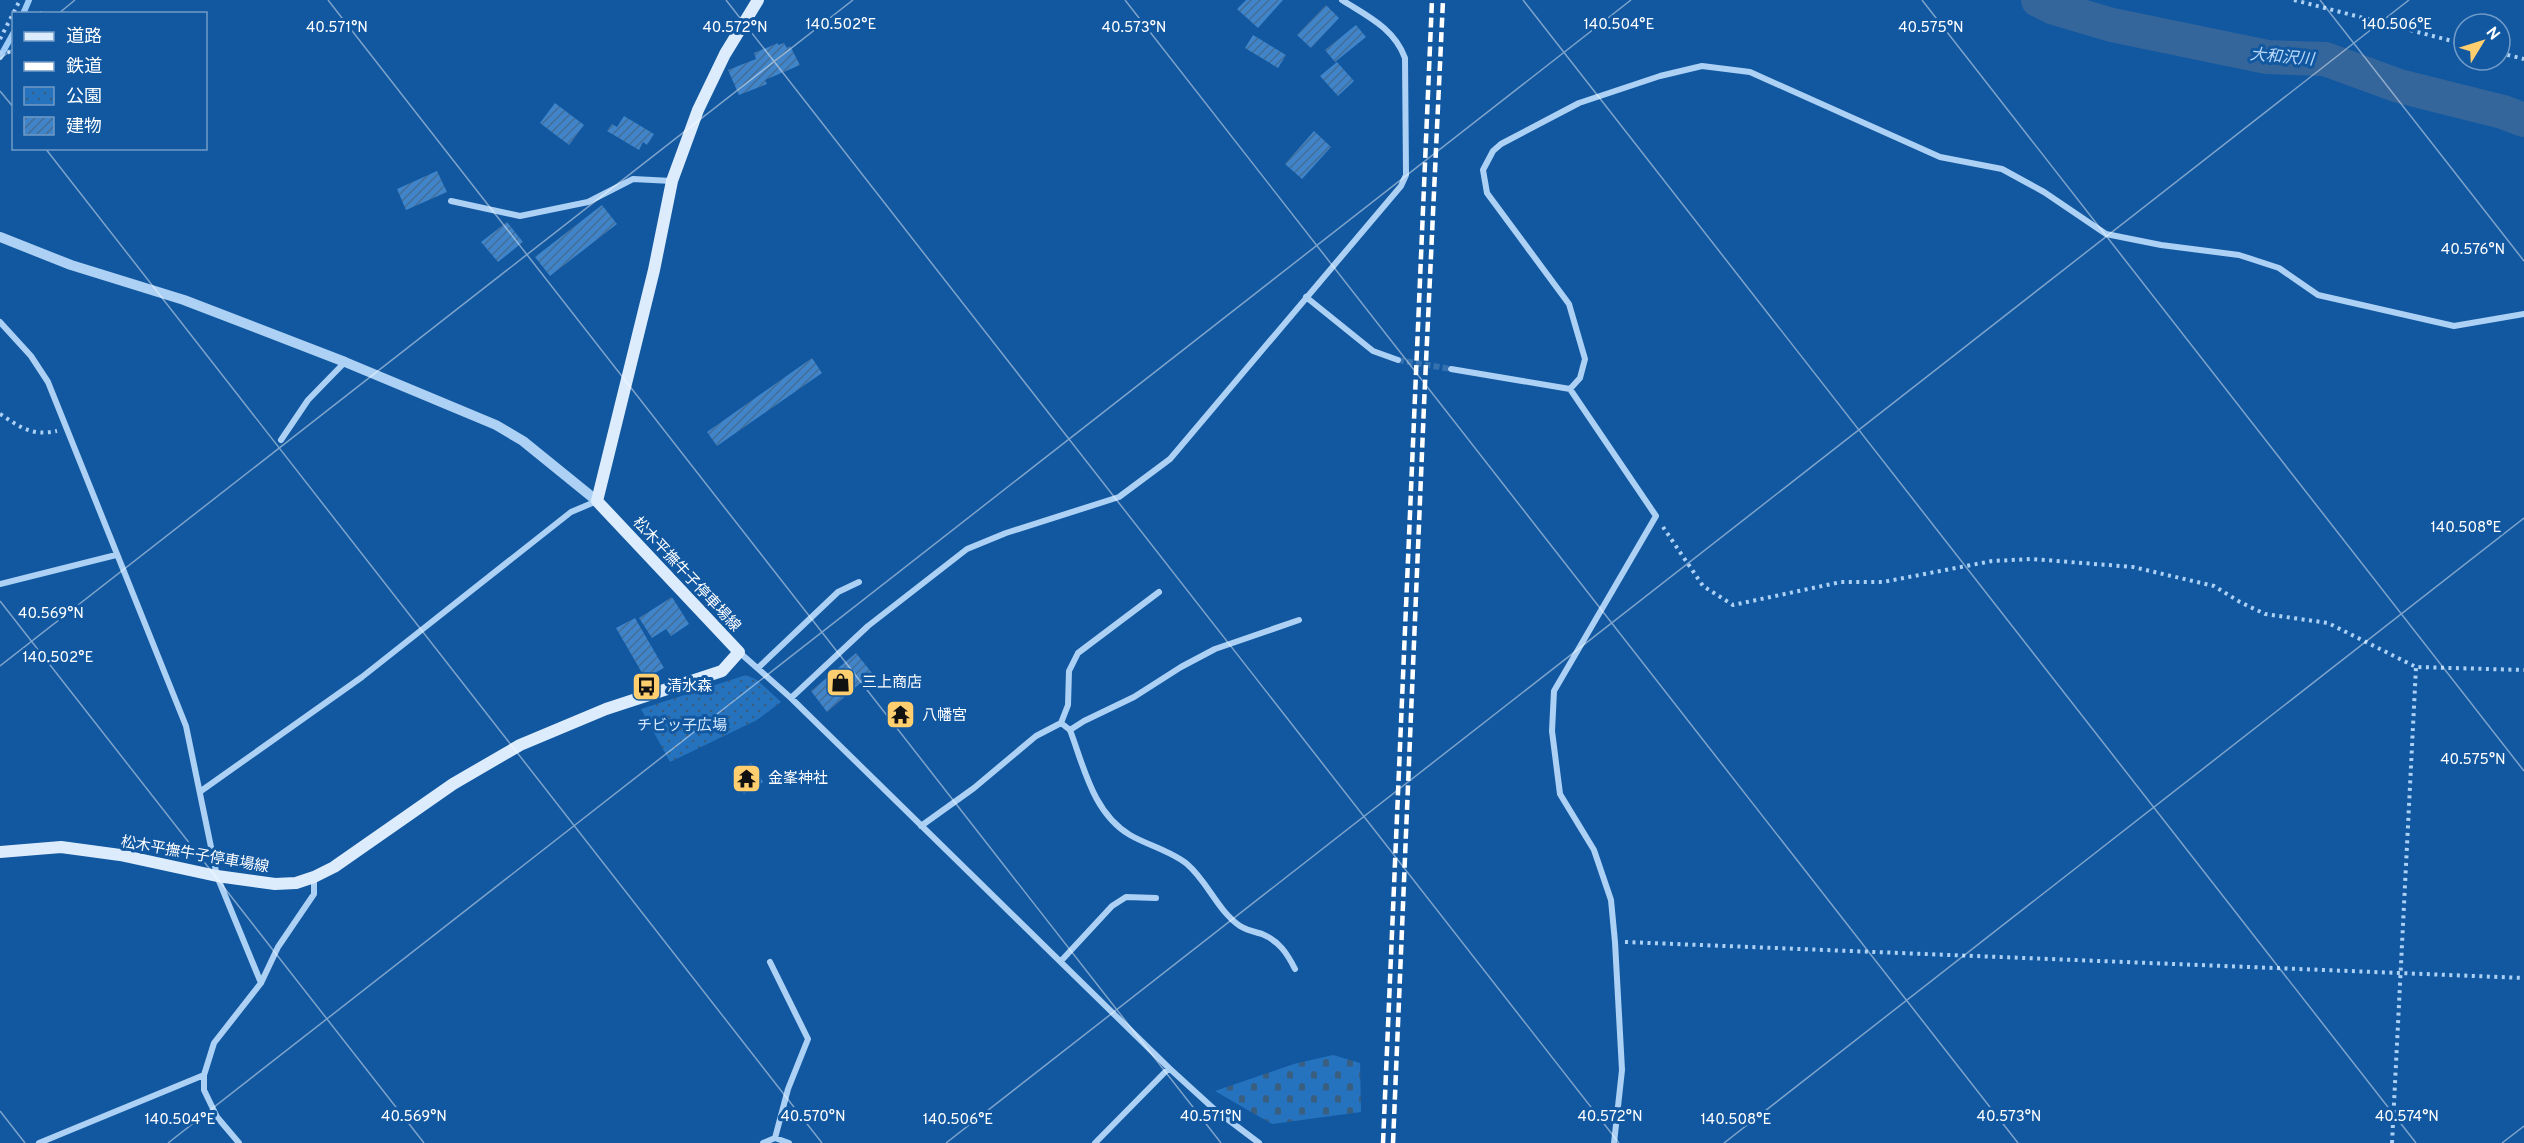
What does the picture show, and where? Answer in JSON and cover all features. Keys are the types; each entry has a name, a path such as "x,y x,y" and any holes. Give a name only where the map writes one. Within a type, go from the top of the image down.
{"main road":[{"path":"597,501 654,270 672,181 716,73 758,0"},
{"name":"松木平撫牛子停車場線","path":"0,852 61,848 120,855 217,876 275,884 296,883 314,877 369,843 453,784 520,745 606,709 722,671 739,652 597,501"}],"street":[{"path":"791,698 868,626 968,549 1006,533 1119,497 1170,459 1401,186 1406,175 1405,58 1400,44 1388,30 1342,0"},
{"path":"1569,389 1580,378 1585,359 1569,304 1487,193 1483,170 1493,151 1501,144 1579,103 1616,89 1702,66 1750,72 1940,158 2002,169 2044,192 2106,234 2161,245 2239,255 2279,268 2318,295 2454,326 2524,314"},
{"path":"451,201 520,216 588,202 633,178 672,181"},
{"path":"0,237 71,265 184,300 345,362 496,425 523,441 597,501 571,512 363,677 201,791"},
{"path":"1306,297 1373,351 1398,360"},
{"path":"0,322 31,356 48,382 186,726 217,876 261,983"},
{"path":"281,440 308,400 345,362"},
{"path":"1451,369 1569,389 1656,516 1554,691 1552,731 1560,794 1594,850 1611,900 1622,1070 1614,1143"},
{"path":"0,584 116,555"},
{"path":"758,668 838,592 859,582"},
{"path":"921,826 974,788 1036,736 1061,723 1068,705 1069,671 1078,653 1159,592"},
{"path":"1070,730 1134,697 1180,667 1215,649 1299,620"},
{"path":"739,652 791,698 1169,1068 1214,1109 1259,1143"},
{"path":"1061,723 1070,730 1101,808 1111,821 1130,834 1185,862 1206,884 1223,910 1241,927 1268,937 1285,950 1295,969"},
{"path":"239,1143 217,1117 204,1090 204,1075 214,1043 261,983 278,947 314,894 314,877"},
{"path":"1061,961 1112,906 1126,897 1156,898"},
{"path":"770,962 808,1039 788,1089 775,1138"},
{"path":"1095,1143 1169,1068"},
{"path":"39,1143 204,1075"},
{"path":"763,1143 775,1138 789,1143"}],"path":[{"path":"2294,0 2452,41"},
{"path":"0,39 12,16"},
{"path":"0,414 25,430 40,434 67,429"},
{"path":"1656,516 1679,555 1703,586 1733,605 1841,582 1883,582 1992,561 2032,559 2133,567 2214,586 2265,614 2328,623 2416,667 2524,670"},
{"path":"2392,1143 2416,667"},
{"path":"1615,942 2524,978"}],"green space":[{"name":"チビッ子広場","path":"746,675 757,680 781,702 757,720 670,762 641,709"},
{"path":"1333,1055 1360,1063 1361,1112 1272,1124 1215,1091 1294,1064"}],"building":[{"path":"1246,0 1283,0 1258,28 1237,9"},
{"path":"1326,5 1339,18 1311,48 1297,35"},
{"path":"1356,25 1366,37 1335,62 1325,50"},
{"path":"1253,35 1286,55 1278,68 1245,48"},
{"path":"778,43 778,45 784,43 787,48 790,46 800,65 765,80 767,84 739,95 728,70 756,59 754,53"},
{"path":"1337,62 1354,81 1338,96 1320,76"},
{"path":"555,103 584,125 569,145 540,123"},
{"path":"624,116 654,134 647,145 643,142 639,150 607,131 612,124 617,127"},
{"path":"1314,131 1331,147 1302,179 1285,164"},
{"path":"437,171 447,192 406,210 397,189"},
{"path":"602,205 617,224 550,276 535,257"},
{"path":"507,222 523,242 498,262 481,242"},
{"path":"812,358 822,373 717,446 707,432"},
{"path":"672,597 689,624 671,636 666,629 652,638 639,618"},
{"path":"635,618 664,668 645,678 616,628"},
{"name":"三上商店","path":"856,653 872,673 827,712 811,691"},
{"name":"八幡宮","path":"903,706 910,716 899,725 891,715"},
{"name":"金峯神社","path":"751,763 763,782 744,794 732,774"}],"waterway":[{"path":"24,12 29,0"},
{"name":"大和沢川","path":"2038,0 2054,8 2112,25 2267,57 2325,59 2399,86 2503,112 2524,120"},
{"path":"0,57 12,36"}],"tunnel":[{"path":"1398,360 1451,369"}],"railway":[{"path":"1383,1143 1432,0"},
{"path":"1393,1143 1443,0"}],"place":[{"name":"三上商店","path":"841,682"},
{"name":"清水森","path":"646,686"},
{"name":"八幡宮","path":"901,715"},
{"name":"金峯神社","path":"747,778"}]}
